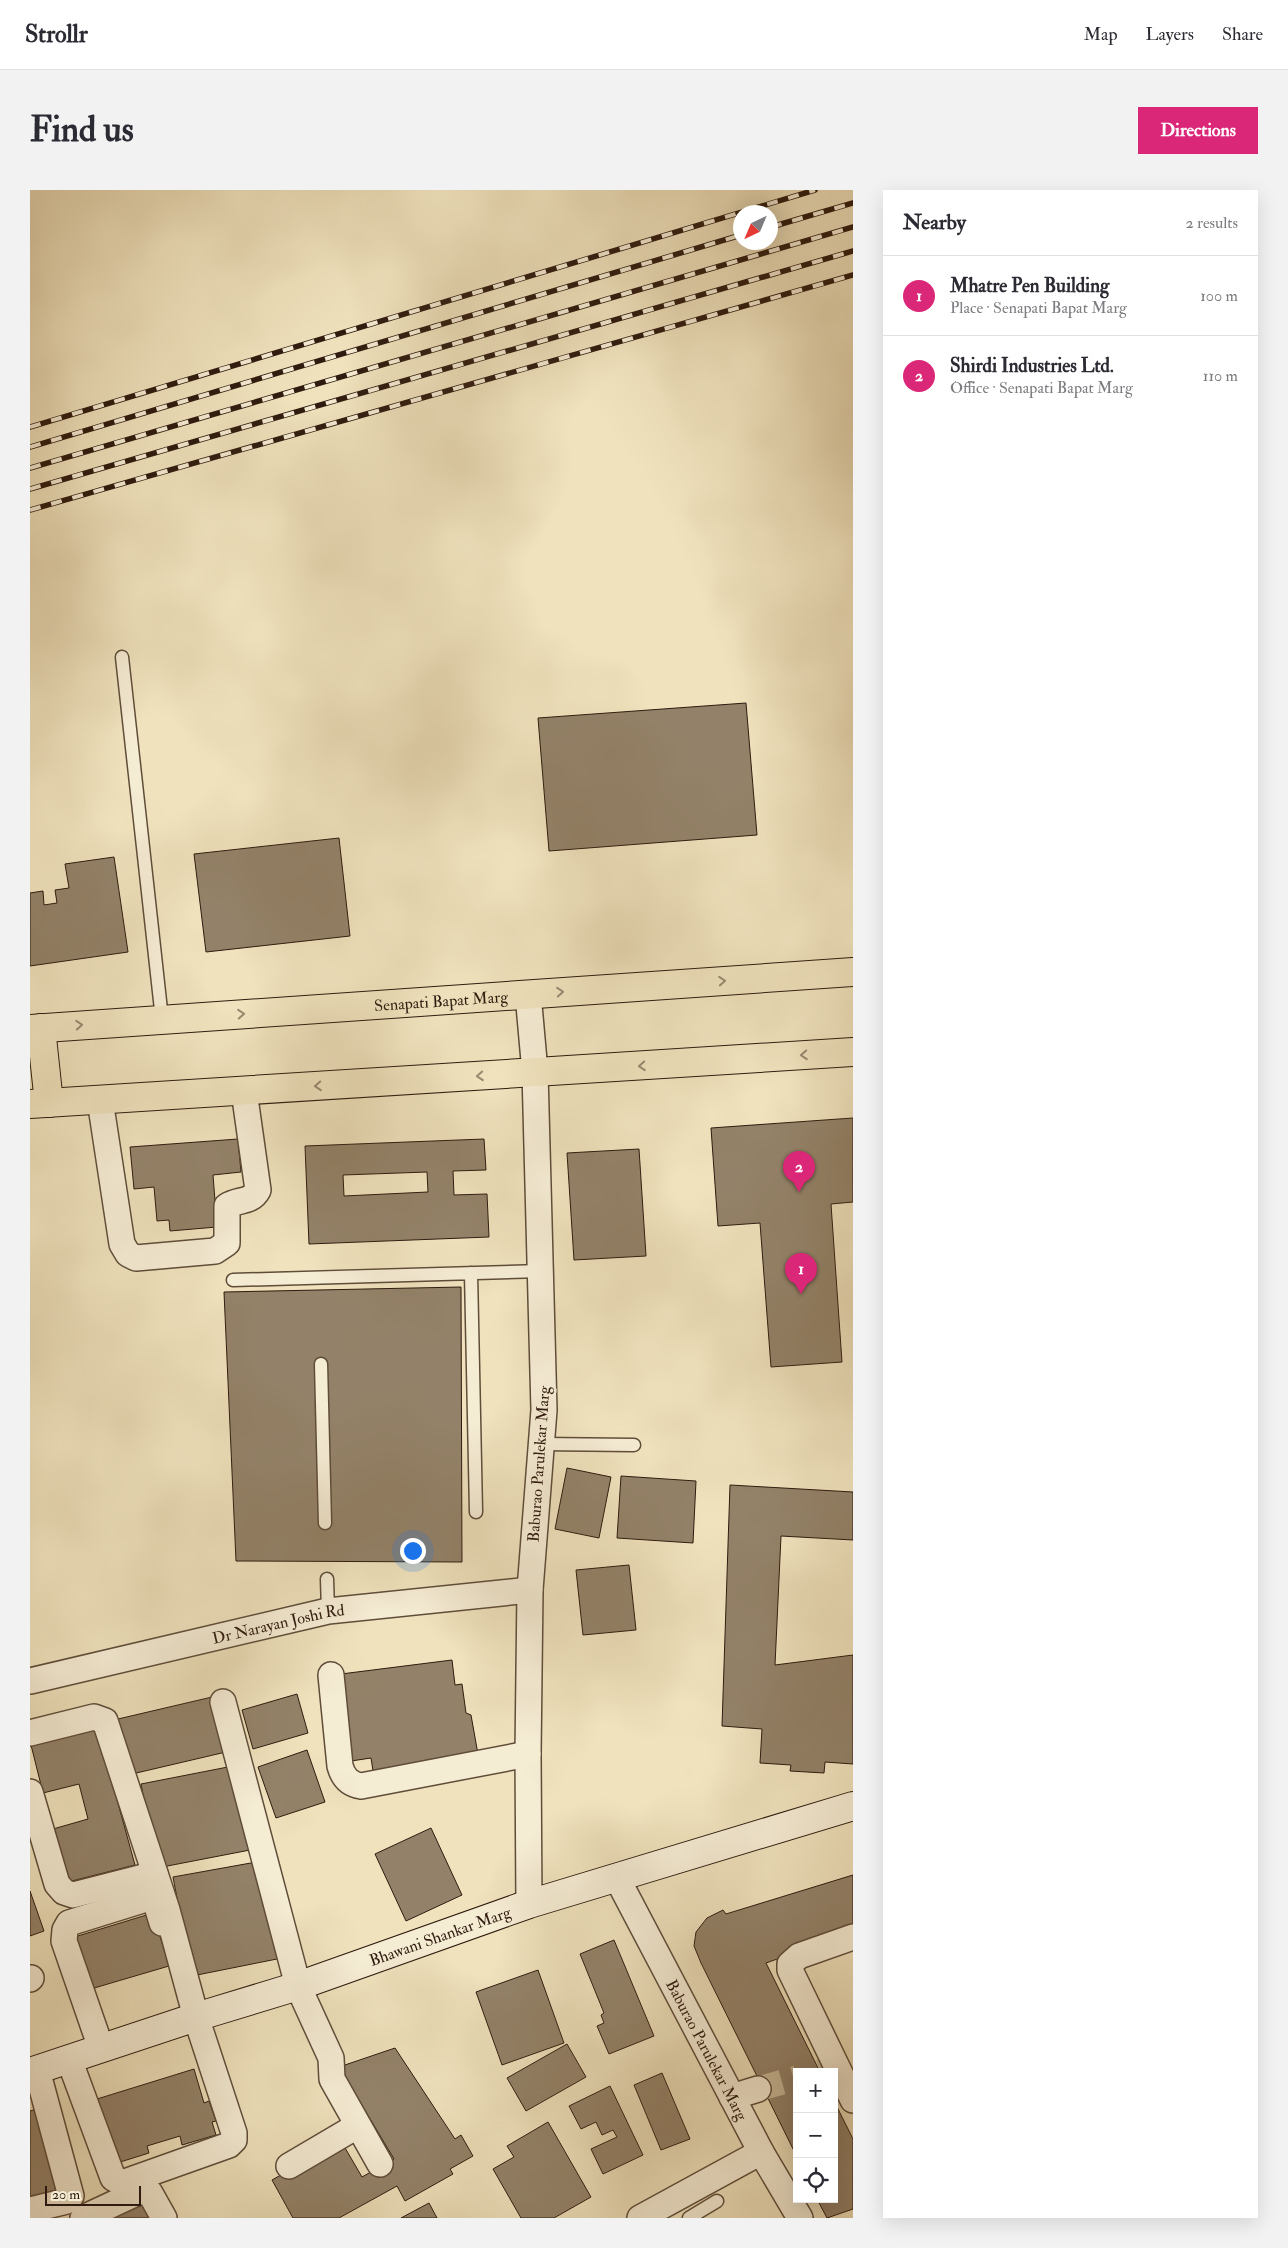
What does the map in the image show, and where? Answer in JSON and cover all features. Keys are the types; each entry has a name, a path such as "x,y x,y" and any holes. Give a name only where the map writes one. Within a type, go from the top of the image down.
{"main road":[{"name":"Senapati Bapat Marg","path":"35,1028 853,972"},
{"path":"35,1028 39,1104 853,1052"},
{"name":"Bhawani Shankar Marg","path":"33,2071 190,2019 298,1986 529,1904 853,1806"}],"street":[{"name":"Baburao Parulekar Marg","path":"528,994 535,1072 544,1410 530,1590 529,1904"},
{"path":"100,1100 122,1244 128,1254 136,1258 215,1251 227,1243 227,1206 233,1202 254,1197 258,1190 244,1091"},
{"name":"Dr Narayan Joshi Rd","path":"30,1681 328,1611 530,1590"},
{"path":"331,1675 340,1766 347,1780 353,1784 361,1786 528,1754"},
{"path":"223,1702 298,1986 331,2058 332,2079 380,2164"},
{"path":"30,1734 94,1717 105,1721 155,1874 190,2019 234,2133 234,2140 229,2145 122,2183 113,2178 69,2059"},
{"path":"30,1792 57,1884 64,1892 73,1895 155,1874"},
{"name":"Baburao Parulekar Marg","path":"618,1878 761,2152 800,2218"},
{"path":"101,2048 64,1941 66,1927 70,1923 146,1900 156,1903 163,1911"},
{"path":"853,1937 799,1956 790,1964 790,1970 840,2067 853,2100"},
{"path":"30,2210 67,2201 71,2196 33,2071"},
{"path":"732,2096 758,2088"},
{"path":"289,2166 357,2126"},
{"path":"653,2215 761,2152"},
{"path":"83,2218 143,2190 150,2192 164,2218"}],"lane":[{"path":"122,657 162,1020"},
{"path":"233,1280 541,1271"},
{"path":"471,1273 476,1512"},
{"path":"321,1364 325,1523"},
{"path":"540,1444 634,1444"},
{"path":"327,1579 328,1611"},
{"path":"689,2218 717,2201"}],"building":[{"path":"746,703 757,835 549,851 538,718"},
{"path":"339,838 350,936 206,952 194,854"},
{"path":"114,857 128,952 30,966 30,893 43,891 44,905 57,903 55,890 69,888 65,864"},
{"path":"853,1118 853,1202 831,1204 842,1362 771,1367 760,1223 718,1226 711,1128"},
{"path":"238,1139 241,1172 213,1175 217,1227 170,1231 169,1220 157,1221 154,1187 134,1189 130,1147"},
{"path":"484,1139 486,1170 453,1171 454,1195 487,1194 489,1237 309,1244 305,1146","holes":["427,1172 428,1192 344,1196 343,1175"]},
{"path":"639,1149 646,1256 574,1260 567,1153"},
{"path":"461,1287 462,1562 236,1561 224,1292"},
{"path":"567,1468 611,1477 599,1538 555,1529"},
{"path":"621,1476 696,1481 693,1543 617,1538"},
{"path":"730,1485 853,1492 853,1540 781,1536 775,1665 853,1655 853,1764 825,1762 824,1773 790,1771 791,1765 760,1763 762,1729 722,1726"},
{"path":"629,1565 636,1630 583,1635 576,1570"},
{"path":"452,1660 455,1685 462,1684 466,1713 471,1715 479,1760 374,1777 371,1758 351,1761 341,1674"},
{"path":"297,1694 308,1733 253,1749 242,1710"},
{"path":"212,1697 226,1752 132,1774 118,1719"},
{"path":"96,1723 135,1865 68,1882 53,1829 88,1819 79,1784 43,1793 30,1741"},
{"path":"307,1750 325,1802 276,1818 258,1767"},
{"path":"233,1766 250,1850 157,1868 141,1784"},
{"path":"431,1828 462,1895 406,1921 375,1854"},
{"path":"262,1861 282,1958 192,1976 173,1877"},
{"path":"853,1875 853,1932 766,1963 818,2068 793,2068 793,2149 694,1946 696,1932 707,1918 723,1910 726,1914"},
{"path":"30,1891 44,1931 30,1936"},
{"path":"153,1913 169,1966 84,1991 68,1939"},
{"path":"614,1940 654,2036 609,2054 597,2026 604,2023 601,2015 604,2013 580,1954"},
{"path":"538,1970 564,2043 502,2065 476,1992"},
{"path":"567,2044 586,2077 526,2111 507,2078"},
{"path":"395,2048 455,2139 461,2135 473,2156 450,2169 453,2174 405,2201 397,2186 339,2218 293,2218 272,2180 341,2141 362,2177 394,2159 339,2067"},
{"path":"194,2069 204,2103 209,2101 216,2121 212,2122 216,2135 182,2145 180,2136 147,2146 149,2153 117,2163 97,2099"},
{"path":"662,2073 690,2139 661,2150 634,2085"},
{"path":"610,2086 643,2155 603,2174 591,2149 617,2137 613,2130 602,2135 596,2122 581,2129 569,2106"},
{"path":"40,2108 62,2193 30,2200 30,2111"},
{"path":"838,2109 853,2139 853,2209 827,2218 819,2203 838,2203"},
{"path":"548,2122 591,2197 554,2218 521,2218 493,2169 514,2157 507,2146"},
{"path":"143,2195 156,2218 99,2218"},
{"path":"429,2203 437,2218 401,2218"}],"tunnel":[{"path":"758,2089 793,2079"}],"railway":[{"path":"30,427 815,190"},
{"path":"778,225 853,203"},
{"path":"30,468 853,227"},
{"path":"30,447 733,237"},
{"path":"30,489 853,251"},
{"path":"30,510 853,275"}],"place":[{"name":"Shirdi Industries Ltd.","path":"799,1192"},
{"name":"Mhatre Pen Building","path":"801,1294"}]}
